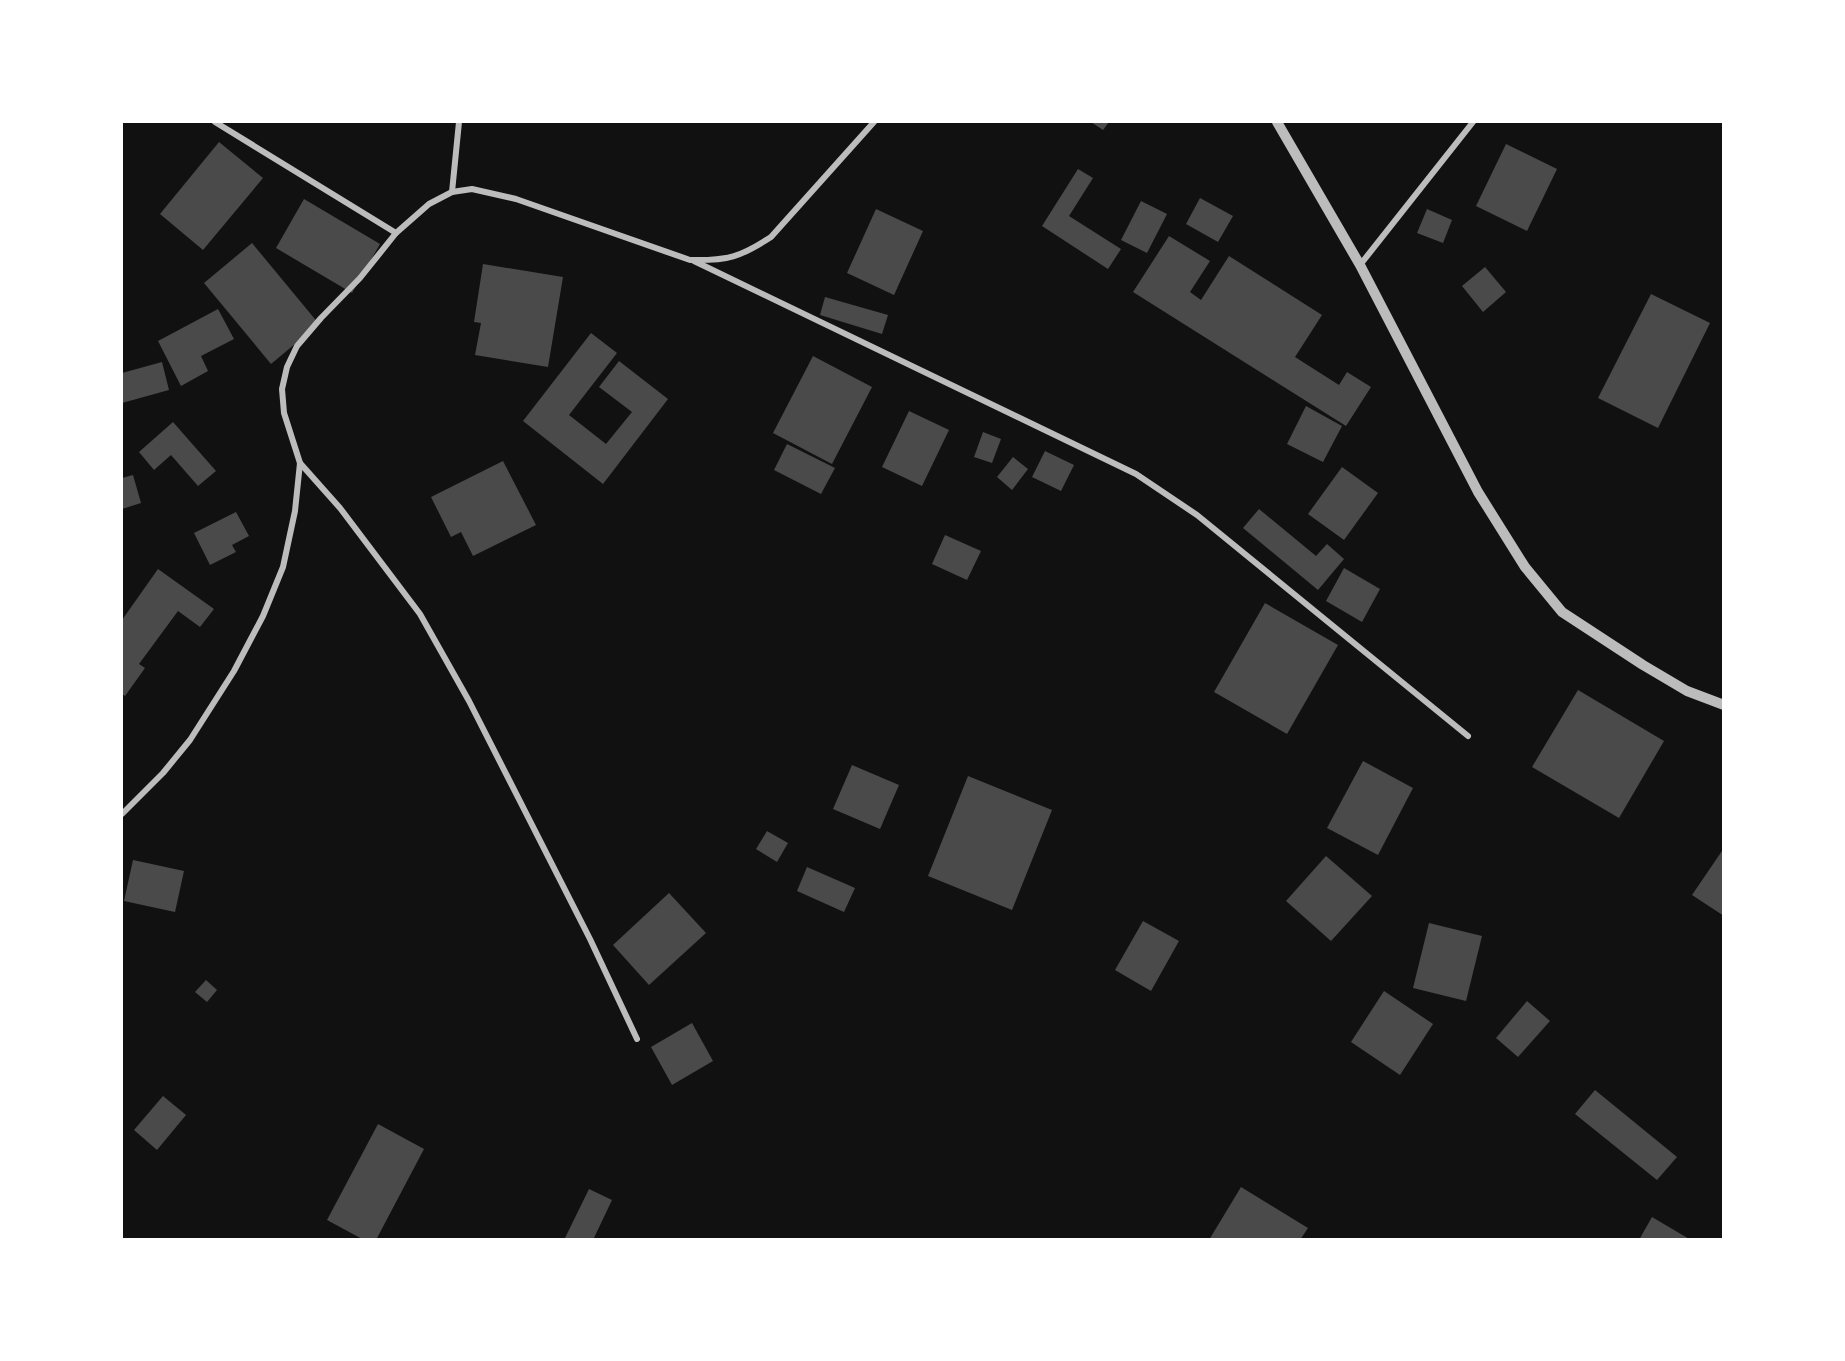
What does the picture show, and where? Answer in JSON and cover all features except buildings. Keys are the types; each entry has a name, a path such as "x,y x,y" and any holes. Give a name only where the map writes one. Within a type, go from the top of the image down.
{"street":[{"path":"215,122 396,233"},
{"path":"452,192 459,122"},
{"path":"690,260 732,258 771,237 874,122"},
{"path":"1277,122 1360,265 1478,492 1525,567 1562,612 1687,691 1724,705"},
{"path":"1360,265 1473,122"},
{"path":"122,814 163,773 190,740 234,671 263,616 283,567 295,511 300,463 284,413 282,388 287,367 297,346 360,278 396,233 429,204 452,192 472,189 516,199 690,260 1136,474 1197,515 1468,736"},
{"path":"300,463 340,508 420,614 469,701 590,939 637,1039"}]}
